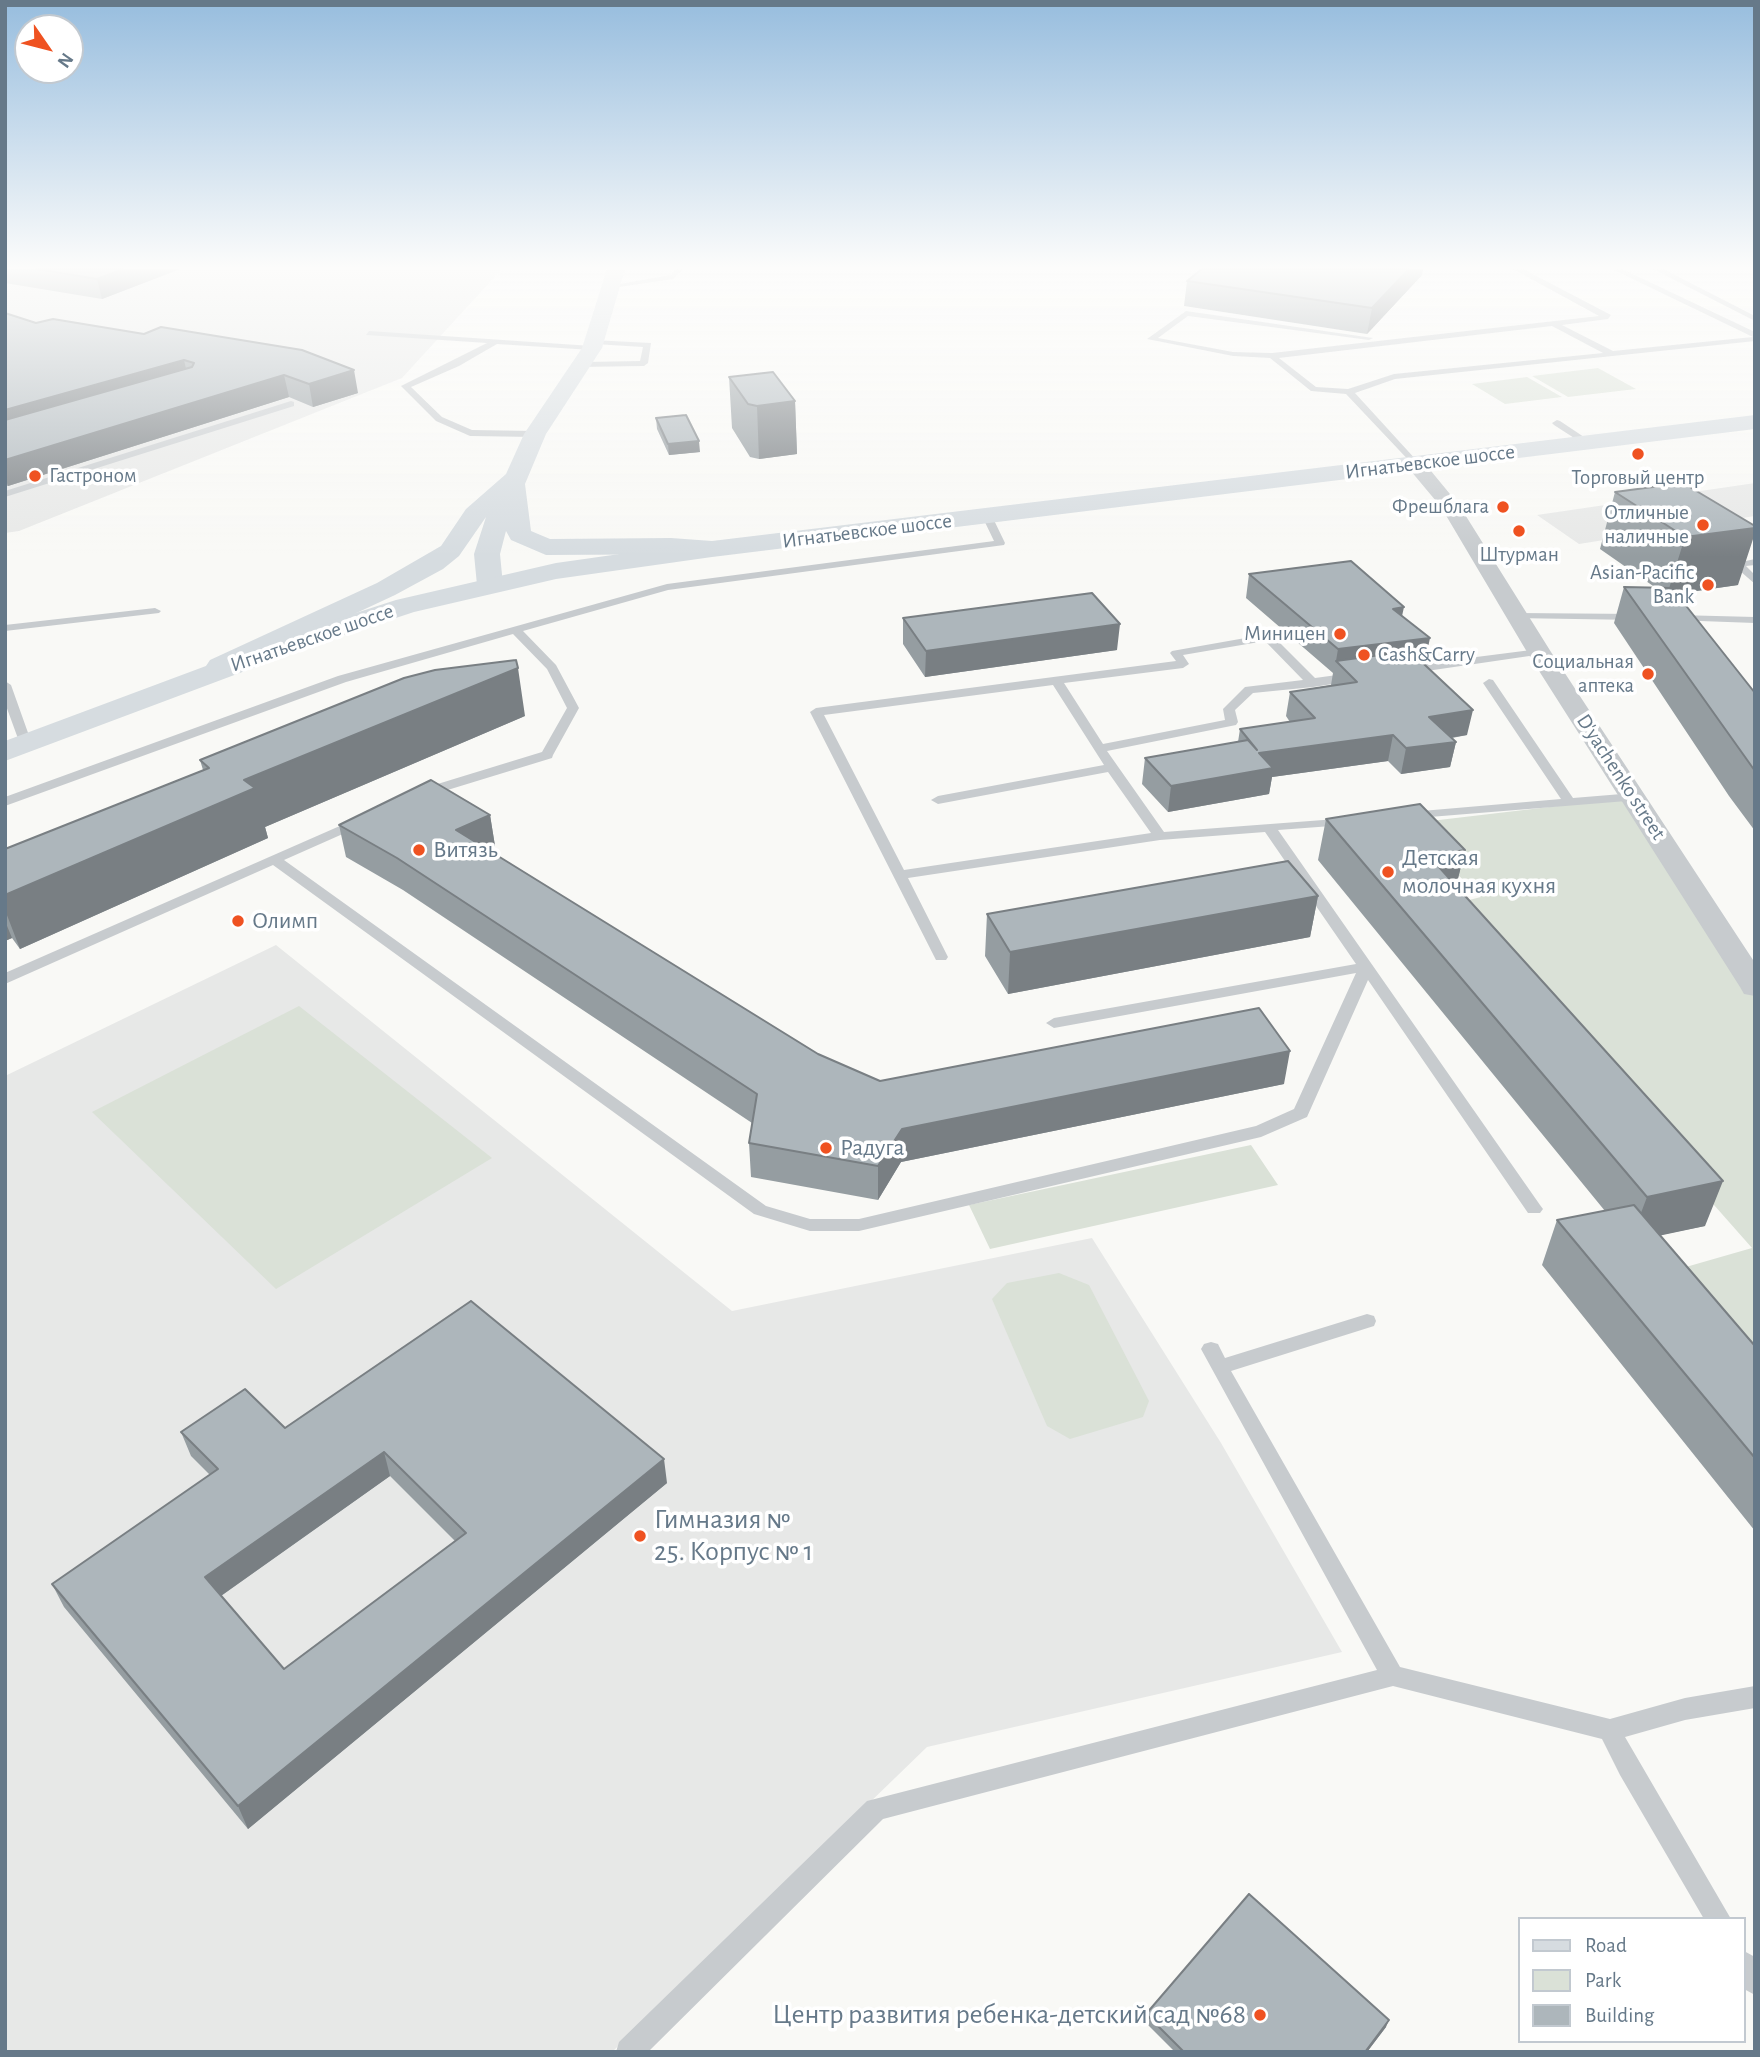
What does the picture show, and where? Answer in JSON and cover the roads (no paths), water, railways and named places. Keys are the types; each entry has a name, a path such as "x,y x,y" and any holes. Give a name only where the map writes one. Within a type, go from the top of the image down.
{"main road":[{"path":"490,585 487,554 514,479 535,434 581,365"},
{"name":"Игнатьевское шоссе","path":"15,748 307,638 406,606 568,569 712,549 1755,422"},
{"path":"514,479 516,524 520,535 530,542 565,550 635,545 712,549"},
{"path":"172,689 386,589 434,563 450,551 475,514 514,479"}],"street":[{"name":"D'yachenko street","path":"1415,464 1449,505 1539,652 1755,987"}],"lane":[{"path":"454,365 405,386 439,419 470,433 535,434"},
{"path":"1283,365 1314,389 1349,392 1394,377 1508,365"},
{"path":"1349,392 1415,464"},
{"path":"5,494 291,404"},
{"path":"1556,423 1588,443"},
{"path":"5,802 342,679 667,587 1000,543 987,516"},
{"path":"1755,562 1737,564 1755,581"},
{"path":"5,628 155,611"},
{"path":"1517,615 1755,620"},
{"path":"1686,618 1695,628"},
{"path":"403,802 441,785 547,755 573,708 552,667 514,630"},
{"path":"941,957 816,712 1183,664 1176,653 1268,637 1312,683"},
{"path":"1392,672 1539,652"},
{"path":"1099,750 1232,722 1229,709 1249,690 1366,675"},
{"path":"1057,681 1099,750 1160,836"},
{"path":"1489,682 1570,803"},
{"path":"5,685 15,748"},
{"path":"938,800 1112,767"},
{"path":"1392,817 1634,797"},
{"path":"5,979 378,813"},
{"path":"899,875 1160,836 1364,819"},
{"path":"1269,827 1534,1209"},
{"path":"274,859 760,1210 810,1225 859,1225 1261,1131 1301,1113 1366,967"},
{"path":"1054,1023 1366,967"},
{"path":"1367,1321 1215,1358 1393,1676"},
{"path":"629,2052 876,1809 1393,1676 1610,1730 1685,1709 1755,1697"},
{"path":"1610,1730 1628,1767 1717,1917"}],"place":[{"name":"Торговый центр","path":"1638,454"},
{"name":"Гастроном","path":"35,476"},
{"name":"Фрешблага","path":"1503,507"},
{"name":"Отличные наличные","path":"1703,525"},
{"name":"Штурман","path":"1519,531"},
{"name":"Asian-Pacific Bank","path":"1708,585"},
{"name":"Миницен","path":"1340,634"},
{"name":"Cash&Carry","path":"1364,655"},
{"name":"Социальная аптека","path":"1648,674"},
{"name":"Витязь","path":"419,850"},
{"name":"Детская молочная кухня","path":"1388,872"},
{"name":"Олимп","path":"238,921"},
{"name":"Радуга","path":"826,1148"},
{"name":"Гимназия № 25. Корпус № 1","path":"640,1536"},
{"name":"Центр развития ребенка-детский сад №68","path":"1260,2015"}]}
